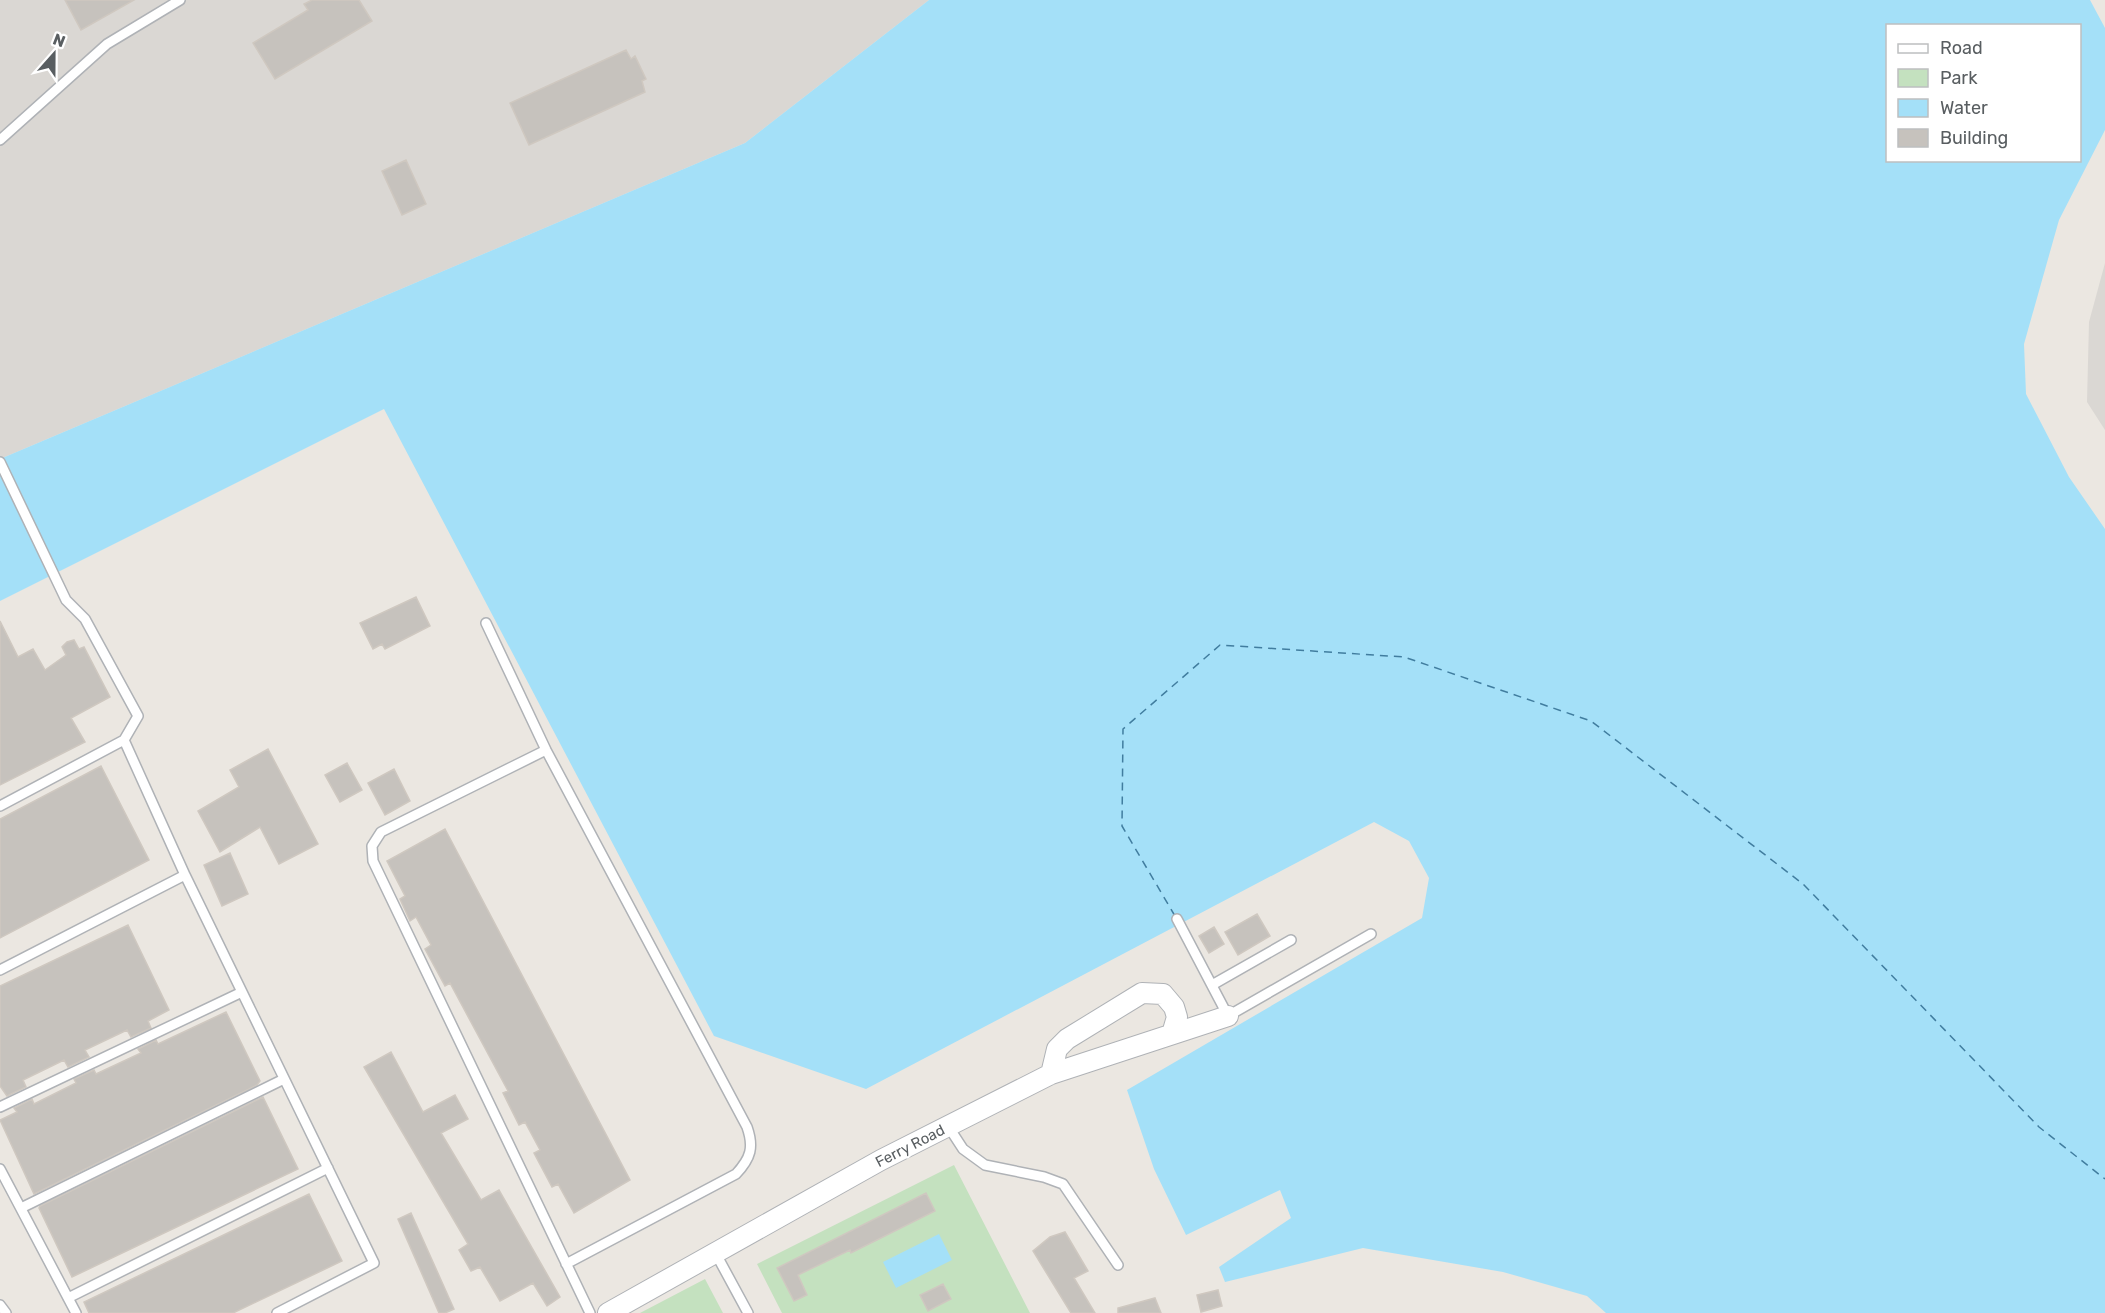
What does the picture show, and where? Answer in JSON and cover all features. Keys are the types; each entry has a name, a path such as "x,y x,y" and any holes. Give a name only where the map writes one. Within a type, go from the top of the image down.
{"street":[{"path":"1051,1074 1057,1049 1067,1039 1142,993 1163,994 1168,999 1177,1017 1172,1034"},
{"name":"Ferry Road","path":"608,1313 881,1160 1051,1074 1228,1016"}],"lane":[{"path":"0,140 107,44 180,0"},
{"path":"0,462 66,600 85,619 138,716 124,740 0,806"},
{"path":"486,623 546,750 747,1127 753,1143 748,1161 736,1174 566,1264"},
{"path":"124,740 185,875 374,1263 277,1313"},
{"path":"546,750 381,832 372,846 374,861 590,1313"},
{"path":"0,970 185,875"},
{"path":"1177,920 1228,1016 1371,934"},
{"path":"1212,985 1292,940"},
{"path":"0,1107 242,992"},
{"path":"21,1208 284,1079"},
{"path":"948,1126 963,1149 985,1165 1044,1177 1063,1185 1118,1265"},
{"path":"68,1298 328,1168"},
{"path":"0,1169 76,1313"},
{"path":"716,1254 748,1313"},
{"path":"0,1305 6,1313"}],"shaded area":[{"path":"0,0 929,0 745,143 0,459"},
{"path":"2105,263 2105,430 2087,402 2089,322"}],"green space":[{"path":"954,1165 1030,1313 782,1313 757,1264"},
{"path":"705,1279 723,1313 640,1313"}],"water":[{"path":"929,0 2090,0 2105,28 2105,130 2059,220 2024,344 2026,394 2069,477 2105,529 2105,1313 1606,1313 1587,1296 1503,1272 1363,1248 1225,1282 1219,1267 1291,1218 1280,1190 1186,1235 1154,1169 1127,1090 1422,918 1429,878 1409,841 1374,822 866,1089 714,1036 384,409 0,601 0,459 745,143"},
{"path":"939,1234 952,1260 896,1288 883,1262"}],"building":[{"path":"65,0 134,0 81,30"},
{"path":"312,0 359,0 372,21 275,79 253,43 308,10 304,4"},
{"path":"626,50 631,59 635,56 646,79 642,81 645,92 529,145 510,103"},
{"path":"406,160 426,204 402,215 382,171"},
{"path":"416,597 430,626 385,649 382,644 373,649 360,623"},
{"path":"0,621 18,657 33,649 45,670 66,655 62,647 74,640 79,649 84,647 110,697 71,718 85,742 0,785"},
{"path":"268,749 318,844 279,864 260,827 220,852 198,811 239,787 230,770"},
{"path":"347,763 362,790 340,802 325,775"},
{"path":"101,766 149,860 0,938 0,819"},
{"path":"394,769 410,801 385,815 368,783"},
{"path":"445,829 630,1180 574,1213 558,1184 552,1187 534,1153 540,1150 525,1122 519,1125 503,1093 508,1091 450,983 445,986 425,949 431,945 416,917 410,921 400,899 405,896 387,861"},
{"path":"230,853 248,894 222,906 204,865"},
{"path":"1257,914 1270,936 1238,955 1225,932"},
{"path":"128,925 169,1010 148,1021 151,1028 131,1037 127,1030 85,1050 89,1057 68,1067 64,1060 23,1080 26,1087 7,1096 0,1086 0,986"},
{"path":"1214,927 1224,944 1209,953 1199,936"},
{"path":"226,1012 260,1081 257,1085 34,1194 0,1120 17,1112 14,1108 32,1099 34,1104 76,1083 74,1079 94,1070 96,1074 141,1053 138,1049 156,1040 158,1044"},
{"path":"391,1052 423,1112 455,1095 468,1119 441,1133 481,1200 499,1190 560,1297 547,1306 533,1283 500,1301 480,1267 471,1271 459,1250 468,1244 364,1067"},
{"path":"263,1097 298,1169 72,1277 40,1206"},
{"path":"926,1193 935,1211 851,1253 850,1250 798,1275 807,1295 794,1301 777,1268"},
{"path":"309,1194 342,1261 233,1313 89,1313 84,1302"},
{"path":"411,1213 454,1309 445,1313 439,1313 398,1219"},
{"path":"1065,1232 1088,1271 1074,1278 1095,1313 1071,1313 1033,1251 1050,1237"},
{"path":"943,1284 951,1299 928,1311 920,1295"},
{"path":"1218,1290 1222,1306 1201,1312 1197,1295"},
{"path":"1155,1298 1161,1313 1118,1313 1118,1308"}],"ferry route":[{"path":"1175,916 1122,826 1123,729 1220,645 1404,657 1591,721 1803,884 2039,1127 2105,1179"}]}
